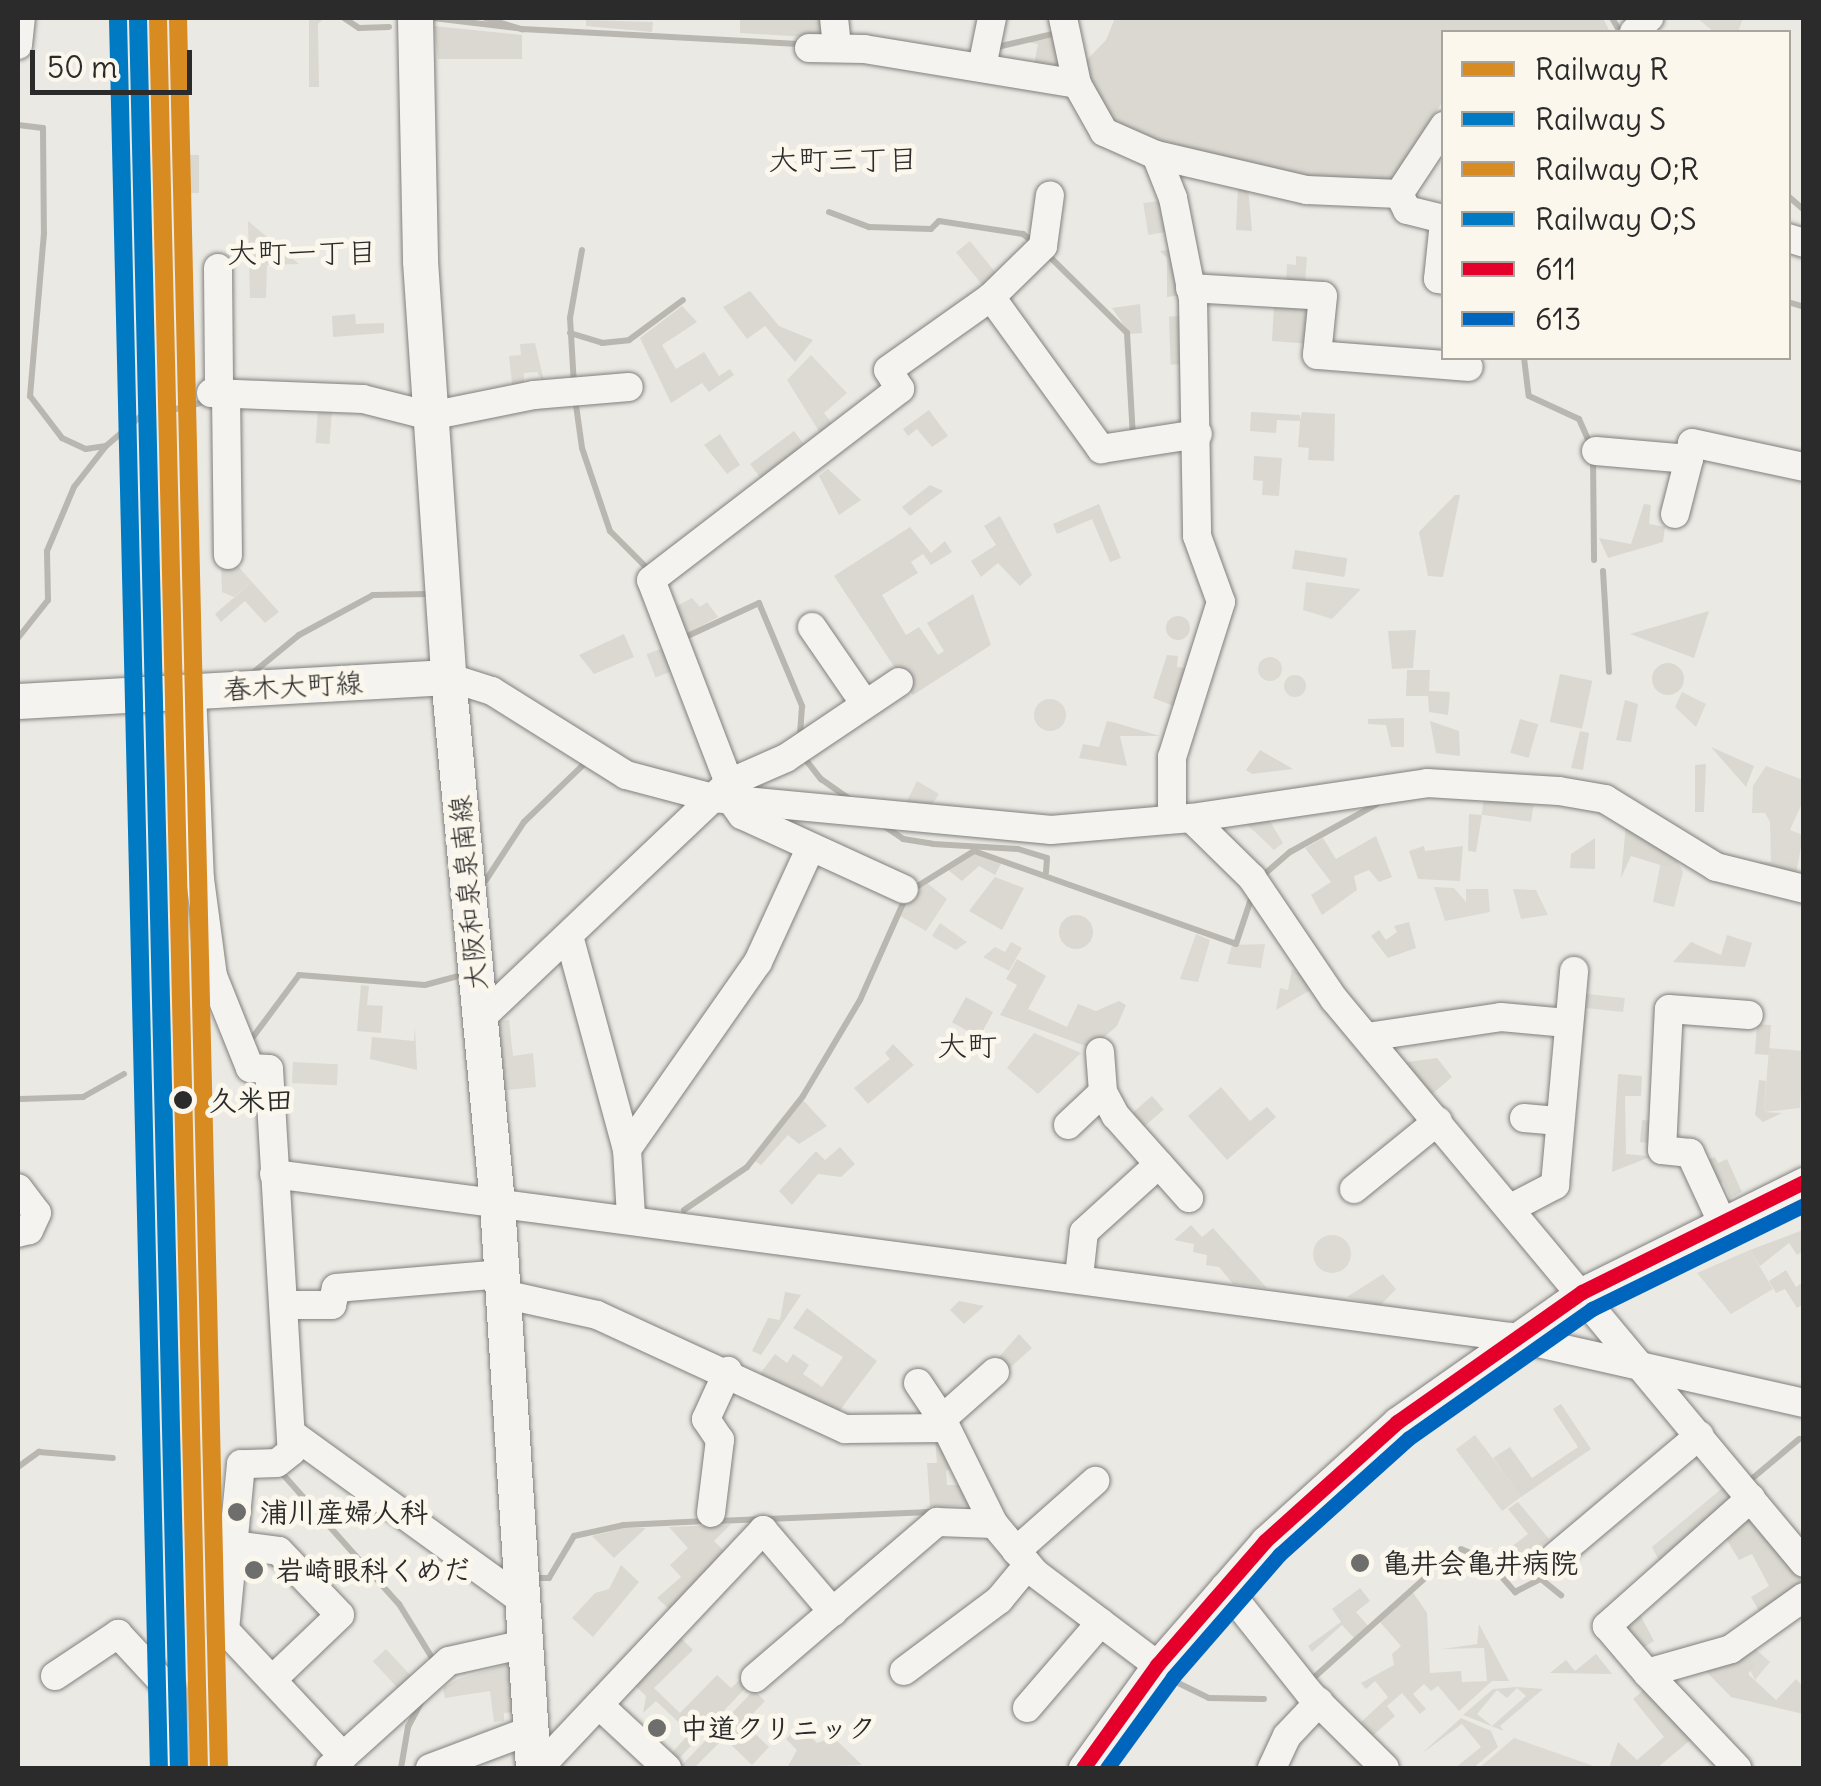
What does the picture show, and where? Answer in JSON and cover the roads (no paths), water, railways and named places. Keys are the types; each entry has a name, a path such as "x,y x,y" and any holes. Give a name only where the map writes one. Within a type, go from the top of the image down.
{"main road":[{"name":"大阪和泉泉南線","path":"415,18 430,416 448,677 497,1202 536,1768"},
{"name":"春木大町線","path":"18,701 448,677"}],"street":[{"path":"18,45 21,18"},
{"path":"834,18 823,48 982,66 1077,84"},
{"path":"982,66 992,18"},
{"path":"1063,18 1077,84 1104,132 1156,155 1307,190 1399,194"},
{"path":"1399,194 1441,131"},
{"path":"1156,155 1173,198 1190,288 1198,434 1197,536 1221,617 1172,757 1181,818 1254,882 1366,1037 1645,1366 1804,1563"},
{"path":"1399,194 1407,210 1441,219"},
{"path":"904,889 742,815 724,794 650,580 900,389 888,370 991,297 1043,246 1050,195"},
{"path":"1441,250 1441,280"},
{"path":"218,268 219,521 228,555"},
{"path":"1190,288 1322,296 1318,355 1469,369"},
{"path":"991,297 1050,360 1101,449 1198,434"},
{"path":"219,393 363,399 430,416 533,386 618,383"},
{"path":"1675,514 1692,443 1804,467"},
{"path":"1596,451 1689,459"},
{"path":"812,627 865,704"},
{"path":"448,677 492,691 626,775 724,794 1051,830 1181,818 1427,782 1559,791 1605,799 1716,867 1804,889"},
{"path":"480,1019 724,794 899,682"},
{"path":"192,691 200,880 213,976 250,1068 269,1069 274,1174 283,1222 292,1451 277,1463 241,1464 225,1630 272,1680 337,1762 448,1661 525,1644"},
{"path":"627,1149 758,962 810,849"},
{"path":"569,936 627,1149 631,1217"},
{"path":"1511,1208 1555,1185 1574,972"},
{"path":"1722,1220 1690,1152 1662,1150 1669,1009 1749,1014"},
{"path":"1366,1037 1501,1016 1567,1023"},
{"path":"1100,1052 1104,1092 1189,1198"},
{"path":"1068,1125 1104,1092"},
{"path":"1524,1118 1560,1121"},
{"path":"1354,1188 1438,1121"},
{"path":"1079,1278 1086,1220 1159,1164"},
{"path":"274,1174 631,1217 1511,1337 1804,1403"},
{"path":"1084,1768 1158,1665 1265,1541 1398,1422 1511,1337 1582,1292 1804,1182"},
{"path":"18,1188 37,1213 29,1230 18,1233"},
{"path":"286,1306 332,1305 336,1288 502,1284 597,1315 845,1429 944,1424 995,1372"},
{"path":"710,1513 720,1440 706,1419 728,1372"},
{"path":"918,1383 944,1424 994,1524 1022,1558 1158,1665"},
{"path":"291,1433 522,1600"},
{"path":"1555,1558 1600,1507 1700,1435"},
{"path":"904,1672 922,1644 999,1600 1022,1558 1096,1481"},
{"path":"1736,1768 1716,1739 1647,1673 1607,1626 1751,1498"},
{"path":"755,1678 936,1522 994,1524"},
{"path":"536,1768 763,1530 833,1612"},
{"path":"233,1545 279,1550 340,1616 272,1680"},
{"path":"1225,1588 1319,1702 1385,1768"},
{"path":"1647,1673 1731,1648 1804,1597"},
{"path":"1026,1708 1101,1622"},
{"path":"55,1676 118,1634 170,1690 172,1768"},
{"path":"1272,1768 1287,1736 1319,1702"},
{"path":"599,1705 666,1768"},
{"path":"430,1768 531,1730"}],"waterway":[{"path":"344,18 359,28 389,27"},
{"path":"433,18 516,28"},
{"path":"485,18 522,29 803,44"},
{"path":"1612,18 1619,30"},
{"path":"997,47 1057,33"},
{"path":"18,125 43,128 44,233 30,396 62,438 86,449 106,446"},
{"path":"1791,199 1804,210"},
{"path":"829,212 869,227 931,229 939,221 1023,234 1035,243"},
{"path":"574,385 570,318 582,250"},
{"path":"1048,255 1127,333 1133,438"},
{"path":"570,333 602,343 629,340 683,300"},
{"path":"1791,303 1804,307"},
{"path":"1524,360 1529,396 1579,419 1591,446"},
{"path":"575,398 582,448 610,531 651,572"},
{"path":"176,409 208,401"},
{"path":"18,638 48,600 47,551 74,487 106,446 148,410"},
{"path":"1593,458 1594,560"},
{"path":"1603,571 1609,672"},
{"path":"254,672 299,635 373,595 429,594"},
{"path":"681,639 759,603 802,706 800,736"},
{"path":"802,755 821,779 848,798"},
{"path":"486,880 524,822 584,764"},
{"path":"1260,878 1290,852 1377,804"},
{"path":"884,826 903,839 1018,849 1047,858 1046,872"},
{"path":"684,1210 747,1167 803,1096 860,1000 908,892 974,851 1236,944 1253,893"},
{"path":"253,1037 299,975 425,985 459,976"},
{"path":"20,1099 83,1097 124,1074"},
{"path":"1748,1482 1799,1439"},
{"path":"18,1467 39,1452 113,1458"},
{"path":"279,1470 399,1604 434,1661"},
{"path":"718,1521 936,1512"},
{"path":"534,1578 549,1578 574,1536 624,1525 706,1521"},
{"path":"1461,1549 1487,1560 1515,1592 1541,1579 1561,1595"},
{"path":"1310,1681 1425,1578"},
{"path":"1170,1679 1209,1698 1264,1699"},
{"path":"401,1768 408,1727 422,1701"}],"rail line":[{"name":"S","path":"138,18 179,1768"},
{"name":"R","path":"158,18 199,1768"},
{"name":"O;R","path":"178,18 219,1768"},
{"name":"O;S","path":"118,19 159,1768"}],"place":[{"name":"久米田","path":"183,1100"},
{"name":"浦川産婦人科","path":"237,1512"},
{"name":"亀井会亀井病院","path":"1360,1563"},
{"name":"岩崎眼科くめだ","path":"254,1570"},
{"name":"中道クリニック","path":"657,1728"}],"district":[{"name":"大町三丁目","path":"843,159"},
{"name":"大町一丁目","path":"302,252"},
{"name":"大町","path":"967,1045"}]}
